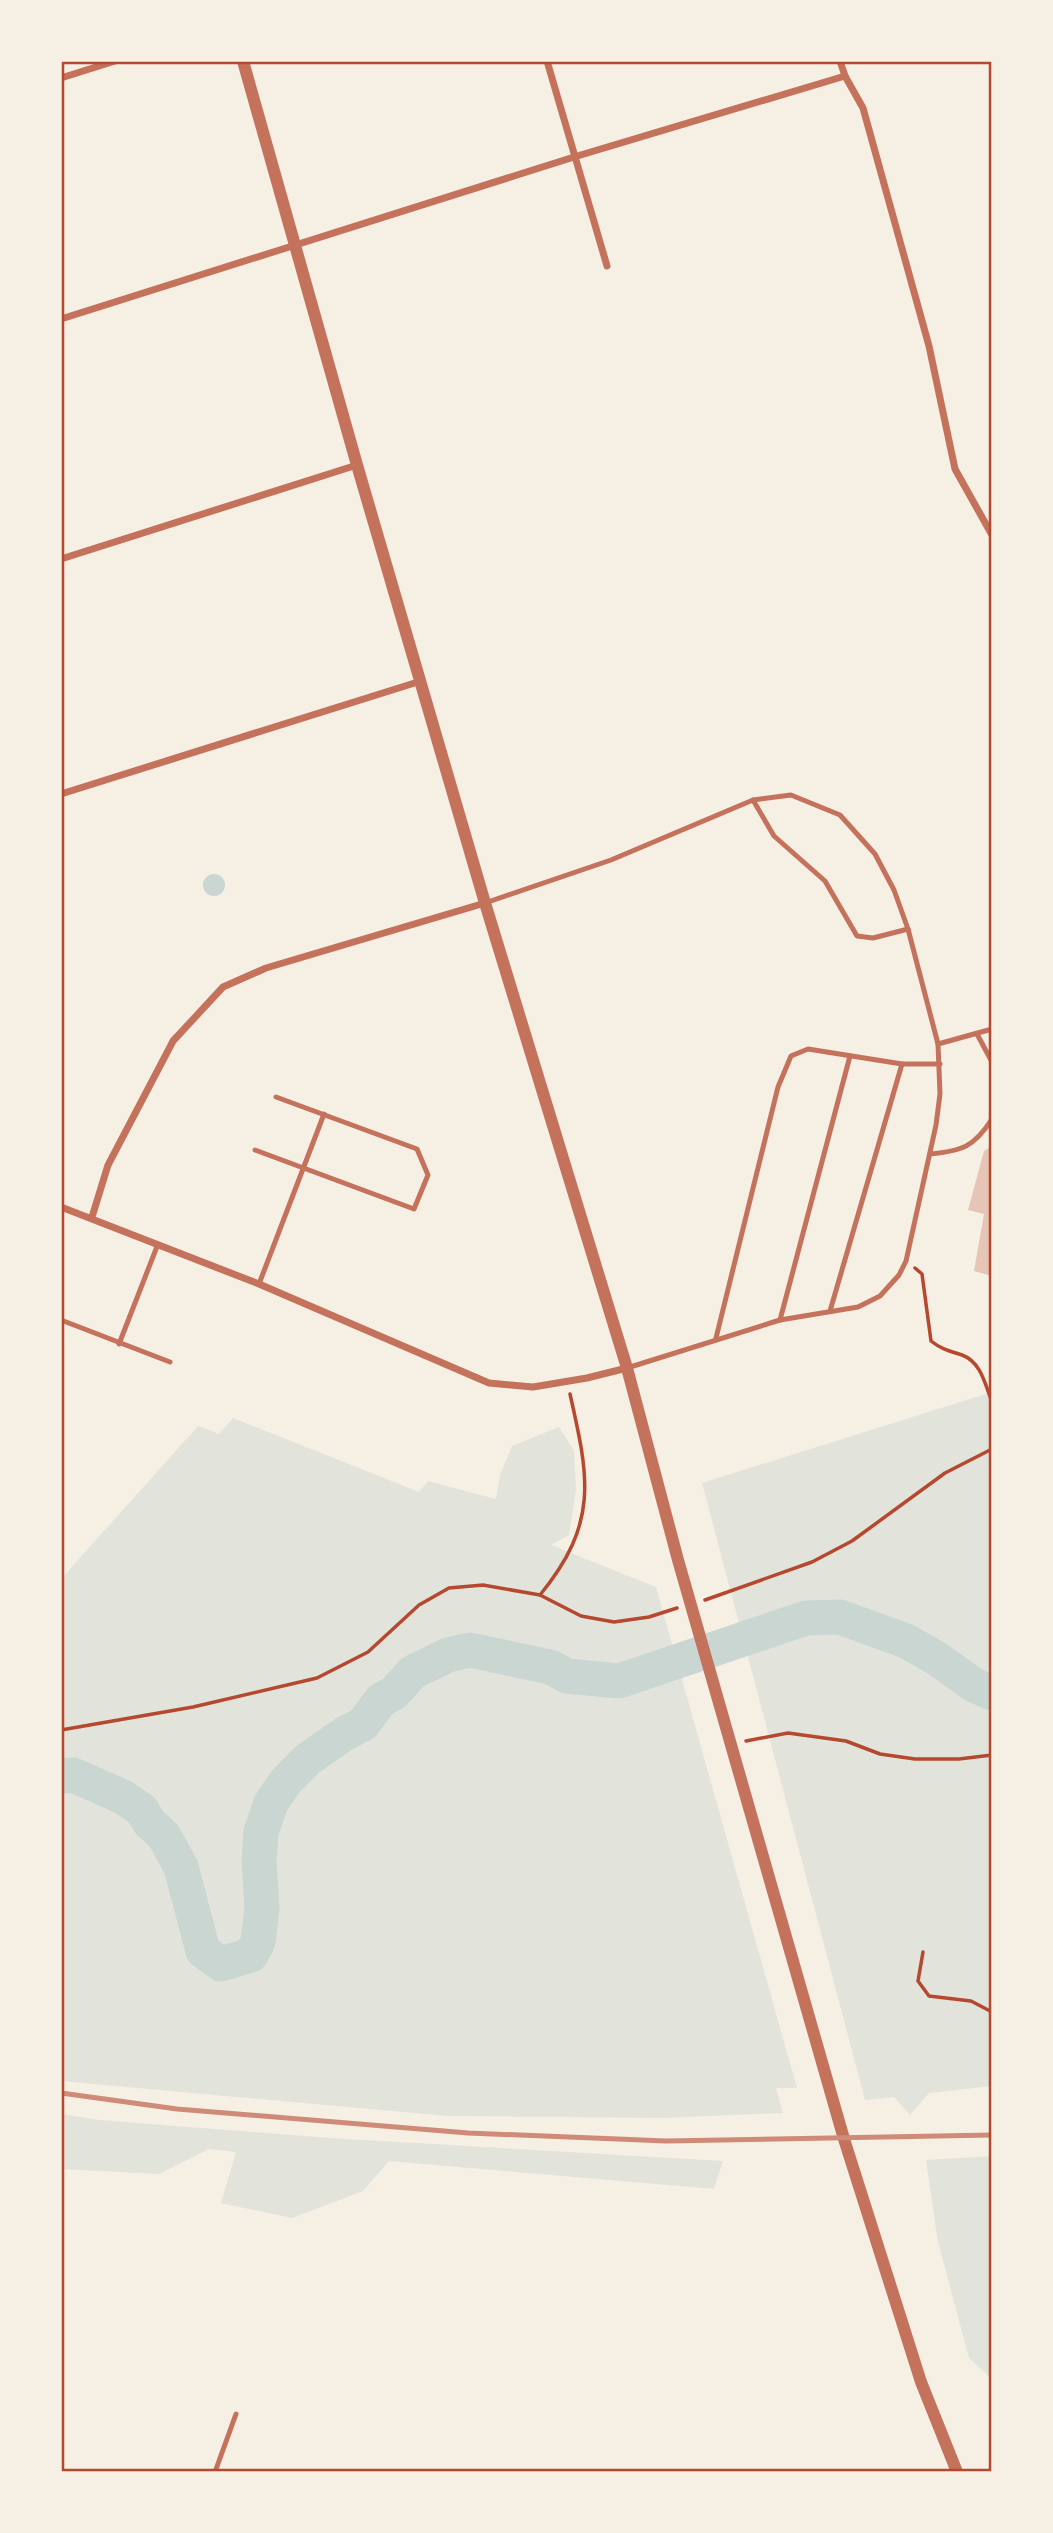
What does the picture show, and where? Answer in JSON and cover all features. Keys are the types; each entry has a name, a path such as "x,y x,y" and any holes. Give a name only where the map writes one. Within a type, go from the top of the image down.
{"street":[{"path":"61,78 115,61"},
{"path":"243,61 485,903 627,1368 678,1560 848,2151 921,2382 957,2472"},
{"path":"547,61 607,266"},
{"path":"840,61 845,76 863,108 929,346 955,469 992,536"},
{"path":"61,319 574,157 845,76"},
{"path":"61,559 357,465"},
{"path":"61,794 421,681"},
{"path":"92,1217 108,1165 173,1041 223,987 266,968 485,903"},
{"path":"61,1206 259,1284 489,1383 533,1387 627,1368"}],"lane":[{"path":"485,903 611,860 753,800 791,795 840,815 875,854 894,890 908,929 938,1044 940,1064 938,1115 906,1261 899,1275 880,1296 858,1307 780,1320 627,1368"},
{"path":"753,800 774,836 825,881 857,936 873,938 908,929"},
{"path":"938,1044 992,1030"},
{"path":"977,1034 992,1062"},
{"path":"716,1338 778,1087 791,1056 808,1049 902,1064 940,1064"},
{"path":"780,1320 850,1056"},
{"path":"830,1311 902,1064"},
{"path":"255,1150 414,1209 428,1175 417,1149 276,1097"},
{"path":"259,1284 324,1114"},
{"path":"930,1154 953,1152 979,1138 992,1119"},
{"path":"119,1344 158,1244"},
{"path":"61,1320 170,1362"},
{"path":"215,2472 236,2414"}],"path":[{"path":"906,1261 922,1273 931,1341 940,1349 965,1356 975,1362 992,1402"},
{"path":"540,1595 561,1570 582,1518 586,1485 585,1461 568,1381"},
{"path":"700,1602 812,1562 852,1541 946,1474 992,1449"},
{"path":"61,1731 193,1707 317,1678 368,1652 419,1605 449,1588 483,1585 540,1595 581,1616 614,1622 649,1617 687,1605"},
{"path":"730,1744 788,1733 846,1741 880,1754 915,1759 959,1759 992,1755"},
{"path":"923,1952 918,1981 929,1996 971,2001 992,2012"}],"shaded area":[{"path":"214,874 222,877 225,885 222,893 214,896 206,893 203,885 206,877"},
{"path":"992,1392 992,2086 929,2093 910,2115 894,2097 865,2100 702,1483"},
{"path":"233,1418 419,1492 428,1481 496,1499 500,1475 512,1446 559,1427 574,1451 576,1490 569,1535 551,1545 656,1587 797,2088 776,2088 783,2113 664,2118 448,2116 61,2081 61,1579 198,1426 219,1434"},
{"path":"61,2114 100,2120 331,2138 723,2161 714,2189 389,2161 363,2191 292,2218 221,2203 236,2152 209,2149 159,2174 61,2169"},
{"path":"992,2156 992,2379 969,2358 938,2242 926,2160"}],"building":[{"path":"992,1146 992,1276 974,1271 984,1214 968,1210 984,1151"}],"waterway":[{"path":"61,1776 73,1775 123,1797 142,1810 149,1822 164,1836 181,1867 203,1951 221,1964 251,1955 258,1942 262,1908 259,1861 261,1832 271,1803 286,1781 308,1759 363,1724 381,1700 394,1693 413,1672 448,1655 470,1650 550,1667 567,1676 619,1681 806,1618 840,1617 906,1641 974,1685 992,1693"}],"railway":[{"path":"61,2093 177,2109 468,2133 666,2141 992,2135"}]}
